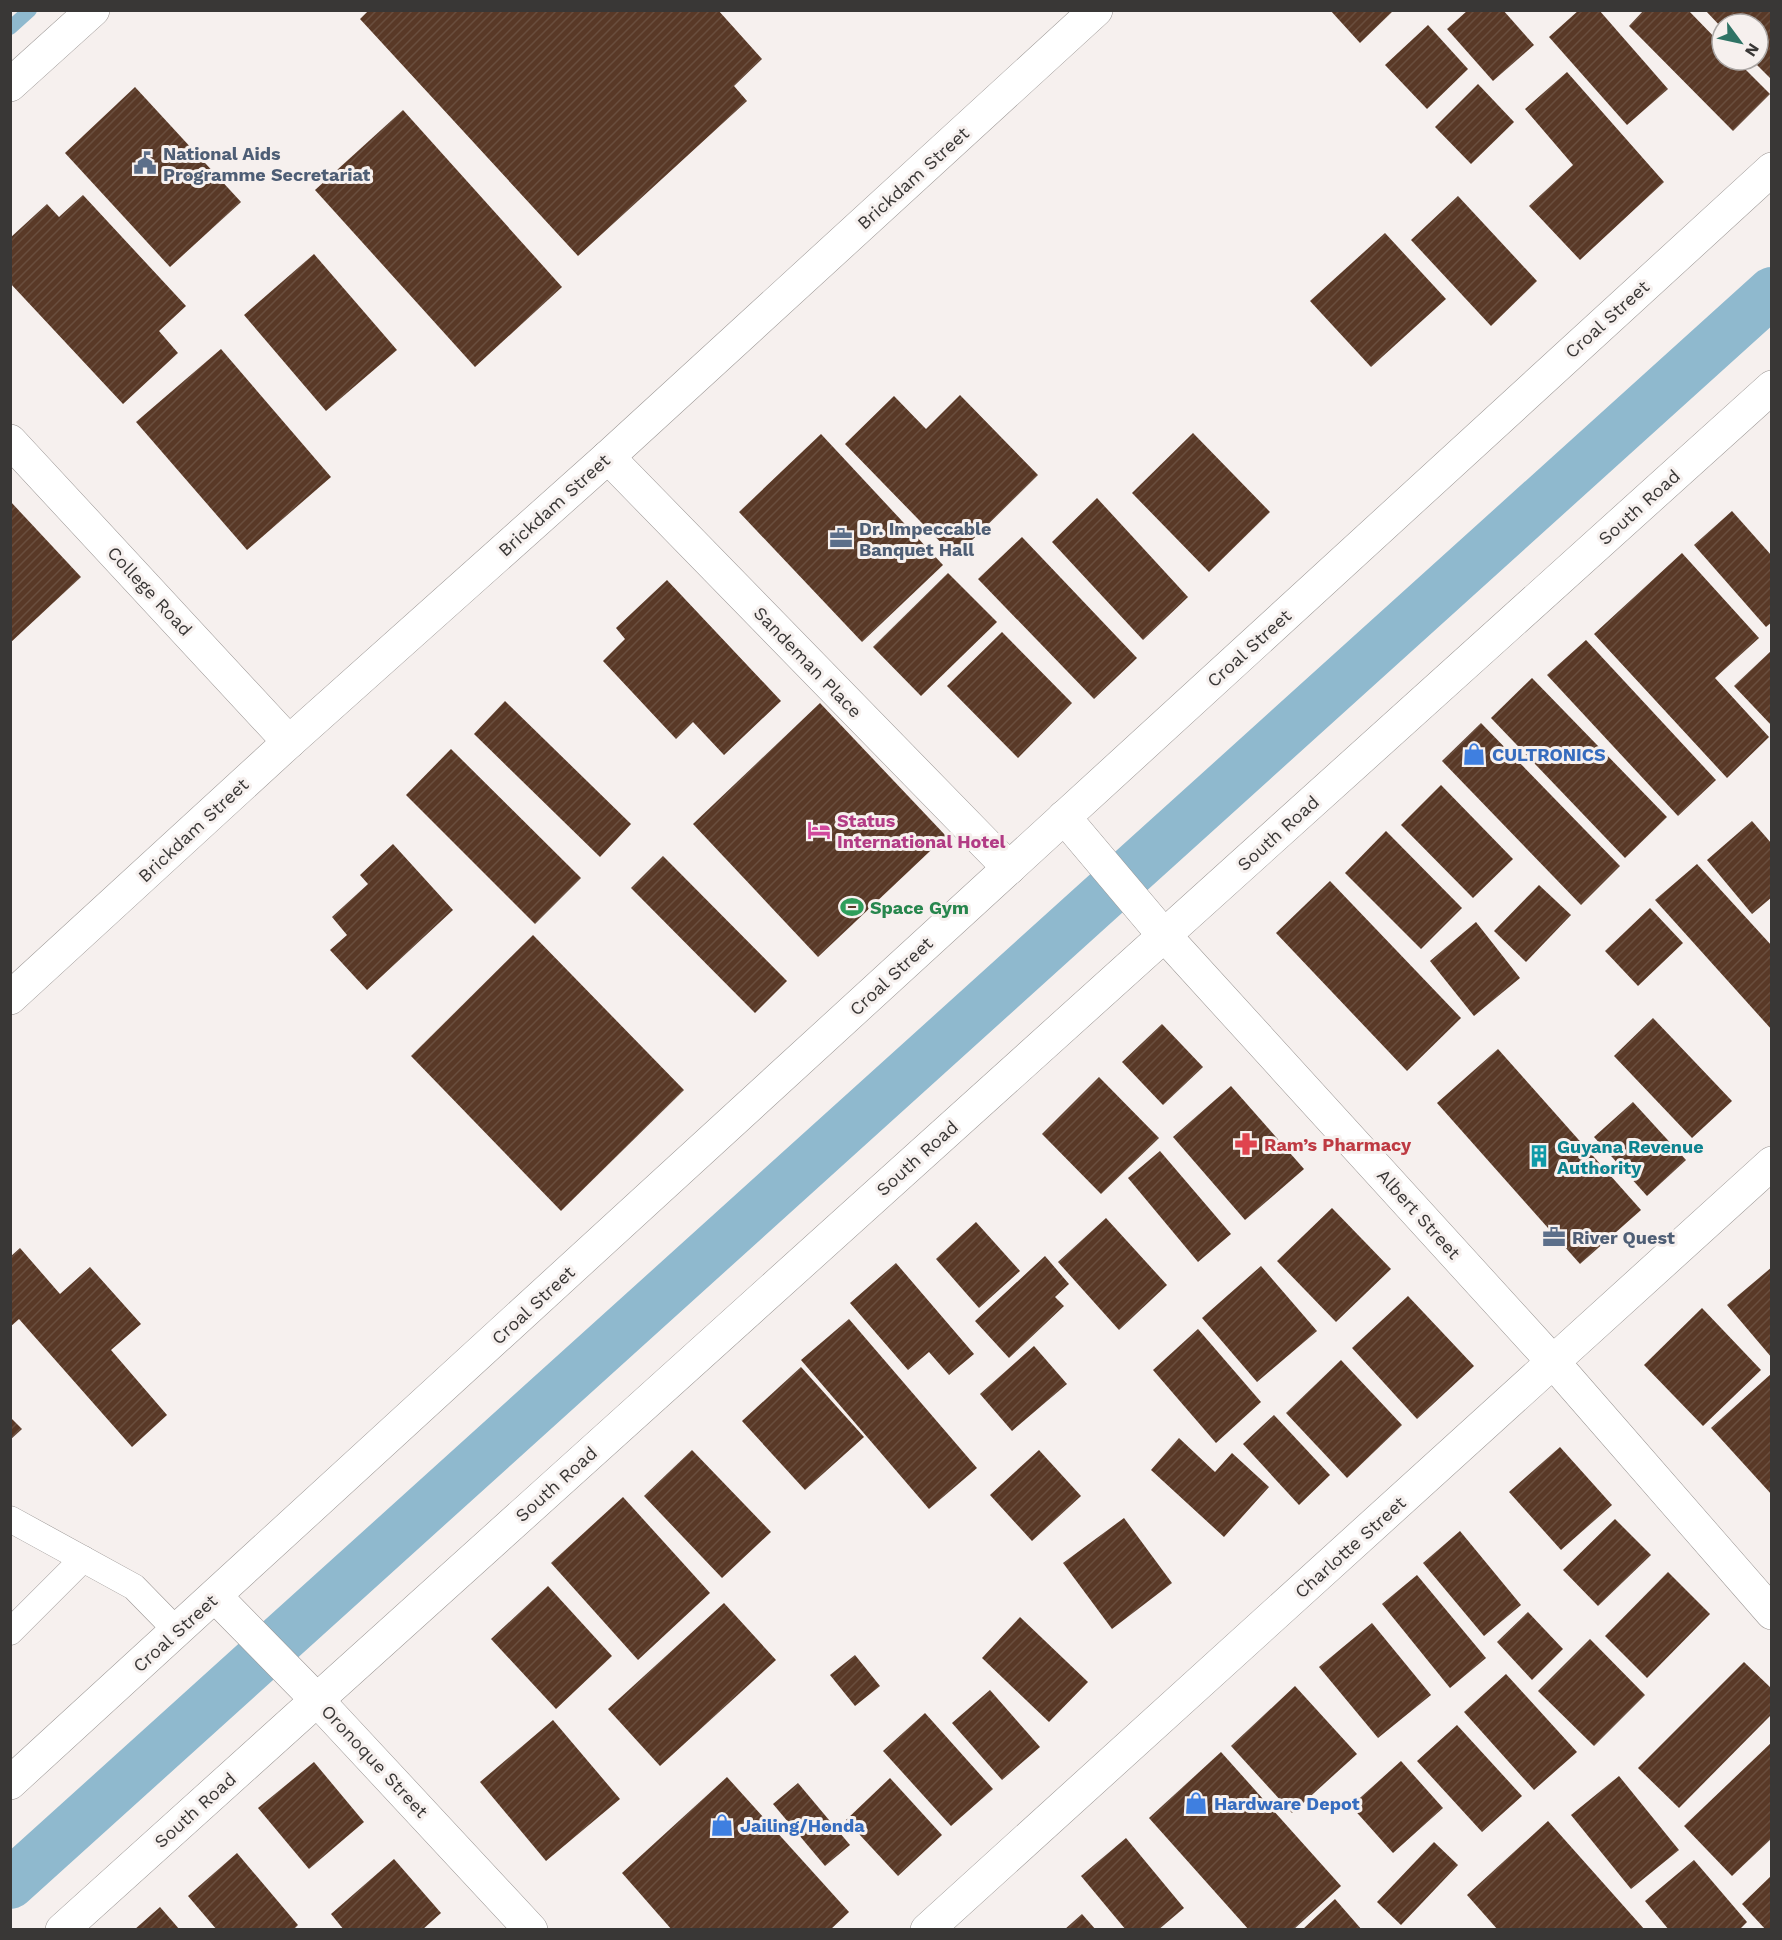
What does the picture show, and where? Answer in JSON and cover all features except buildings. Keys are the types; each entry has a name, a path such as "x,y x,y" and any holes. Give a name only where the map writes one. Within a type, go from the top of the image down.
{"street":[{"path":"10,85 93,10"},
{"name":"Brickdam Street","path":"10,998 289,742 608,457 1096,10"},
{"name":"Croal Street","path":"10,1783 1772,169"},
{"name":"South Road","path":"62,1929 307,1689 1772,387"},
{"name":"College Road","path":"10,441 289,742"},
{"name":"Sandeman Place","path":"608,457 1009,868"},
{"name":"Albert Street","path":"1064,817 1160,931 1554,1363 1772,1613"},
{"name":"Charlotte Street","path":"927,1929 1772,1163"},
{"name":"Oronoque Street","path":"215,1596 307,1689 531,1929"}],"lane":[{"path":"10,1519 134,1587 177,1631"},
{"path":"10,1632 83,1559"}],"waterway":[{"path":"10,28 30,10"},
{"path":"10,1884 1772,292"}],"place":[{"name":"National Aids Programme Secretariat","path":"145,163"},
{"name":"Dr. Impeccable Banquet Hall","path":"841,538"},
{"name":"CULTRONICS","path":"1474,754"},
{"name":"Status International Hotel","path":"819,830"},
{"name":"Space Gym","path":"852,907"},
{"name":"Ram’s Pharmacy","path":"1246,1144"},
{"name":"Guyana Revenue Authority","path":"1539,1156"},
{"name":"River Quest","path":"1554,1237"},
{"name":"Hardware Depot","path":"1196,1803"},
{"name":"Jailing/Honda","path":"722,1825"}]}
